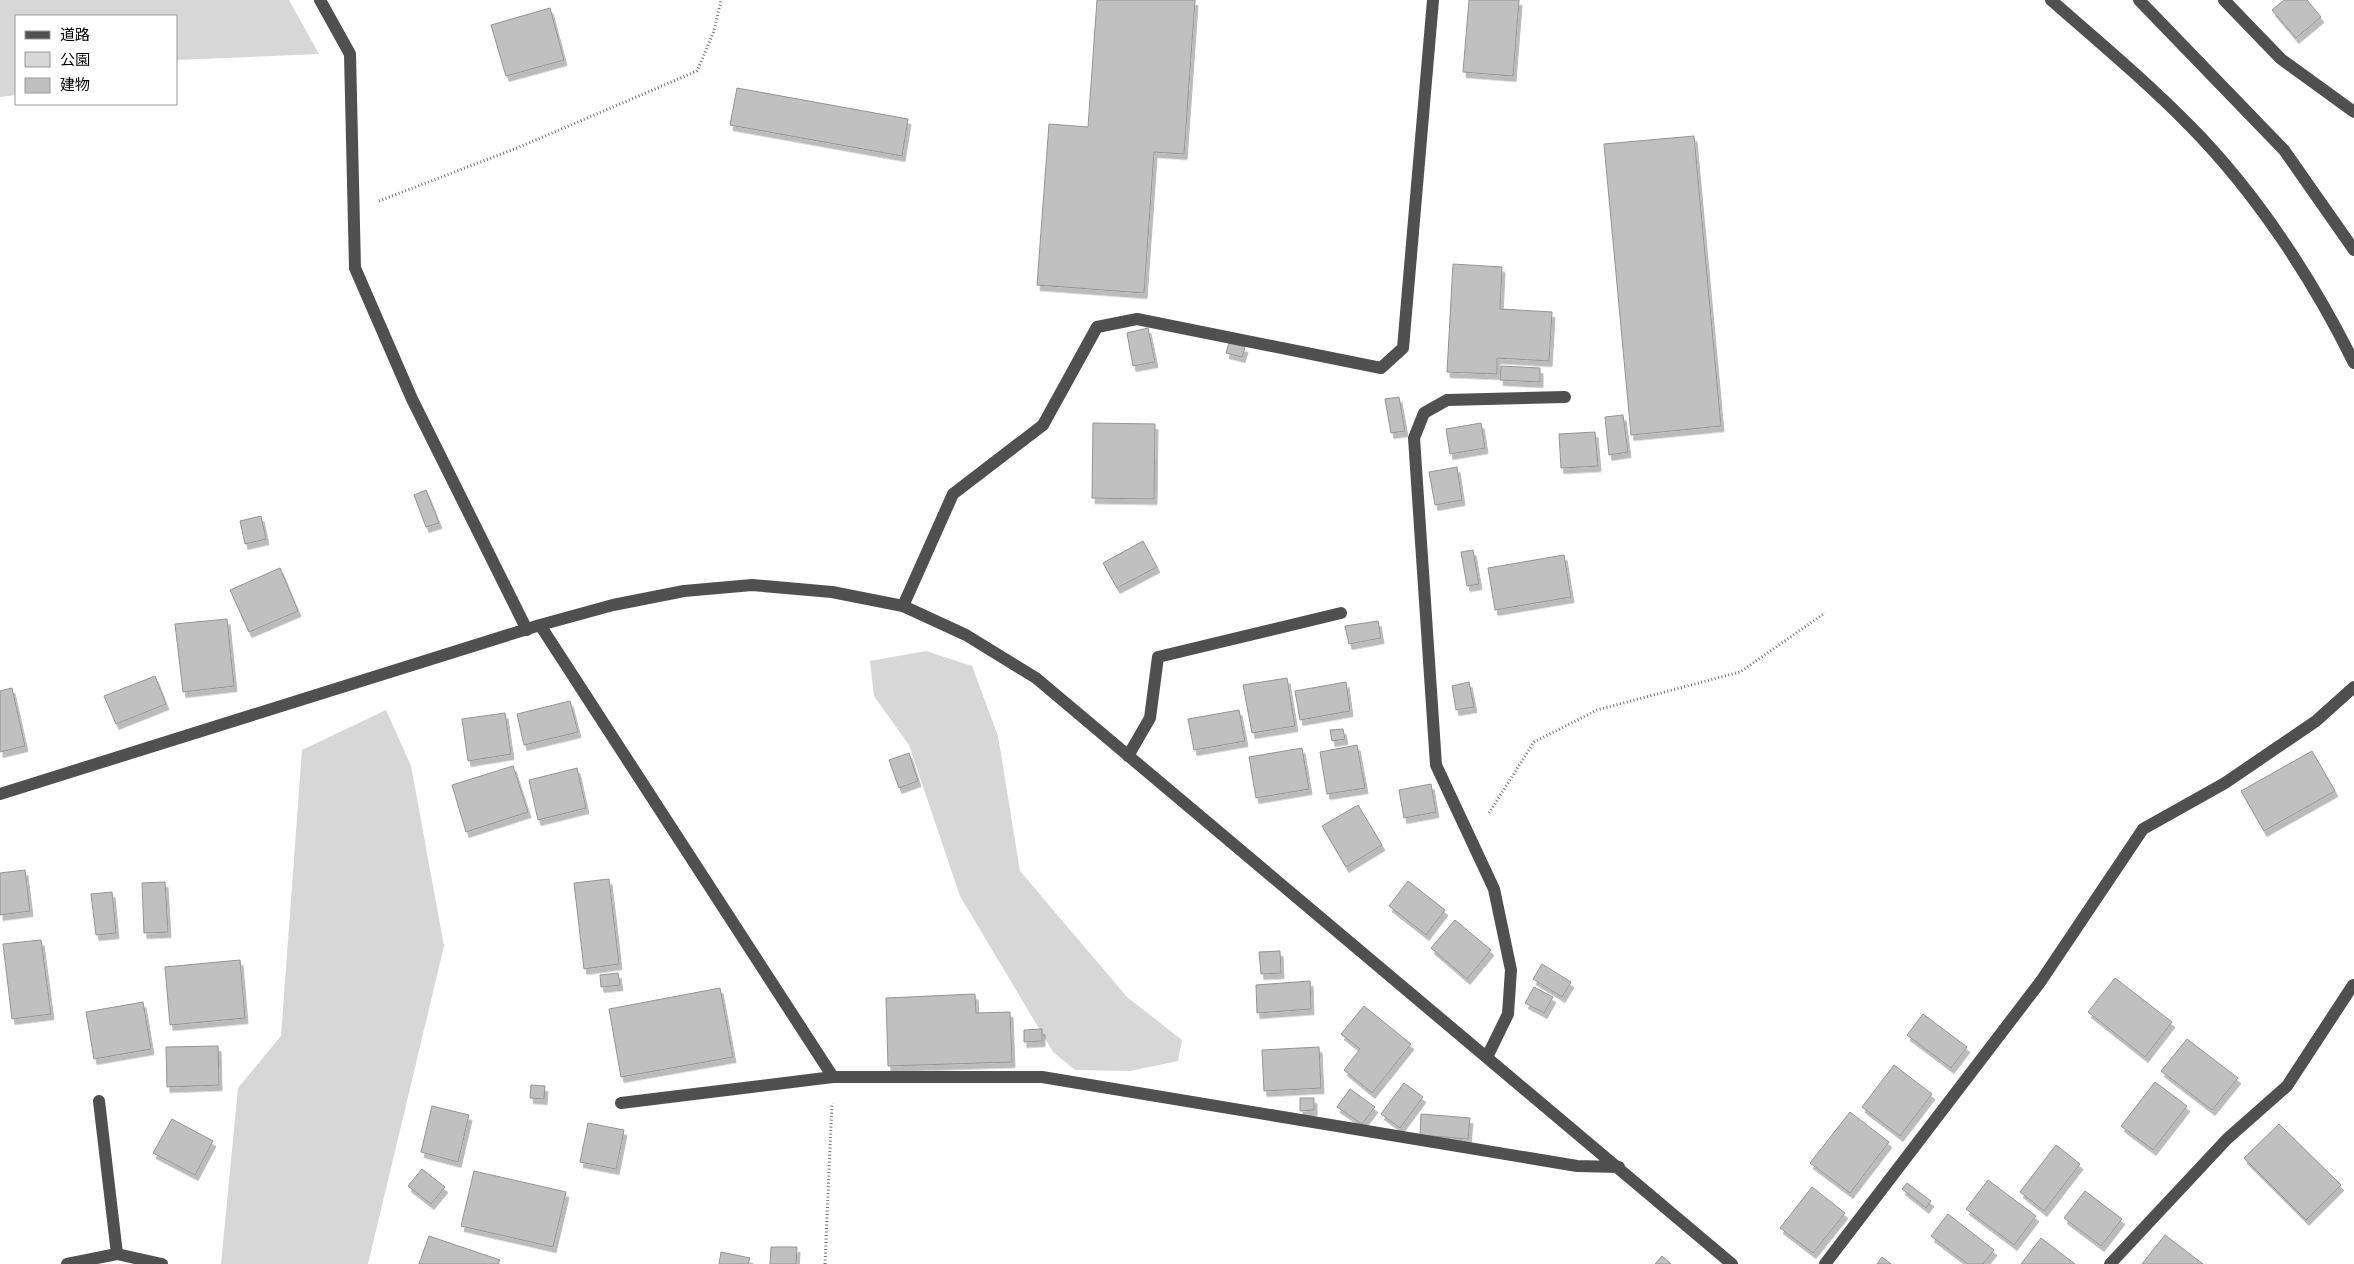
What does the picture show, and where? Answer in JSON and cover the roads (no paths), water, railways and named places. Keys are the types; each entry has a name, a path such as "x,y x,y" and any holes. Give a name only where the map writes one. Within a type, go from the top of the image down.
{"street":[{"path":"320,0 350,54 355,268 412,399 527,630"},
{"path":"903,606 953,494 1043,425 1097,327 1137,319 1380,368 1403,348 1432,0"},
{"path":"2051,0 2110,51 2192,128 2238,183 2290,251 2330,314 2354,364"},
{"path":"2139,0 2284,150 2354,250"},
{"path":"2224,0 2282,59 2354,112"},
{"path":"1487,1057 1508,1014 1511,970 1494,889 1436,765 1414,438 1424,413 1447,400 1565,397"},
{"path":"0,794 540,625 613,605 675,593 752,585 832,592 903,606 966,635 1036,678 1732,1264"},
{"path":"1128,756 1150,718 1158,657 1341,612"},
{"path":"540,625 833,1077"},
{"path":"1825,1264 2041,981 2143,829 2225,783 2316,721 2354,687"},
{"path":"2110,1264 2227,1139 2287,1086 2353,985"},
{"path":"622,1103 833,1077 1042,1077 1577,1166 1619,1167"},
{"path":"99,1101 117,1254"},
{"path":"67,1264 117,1254 162,1264"}]}
